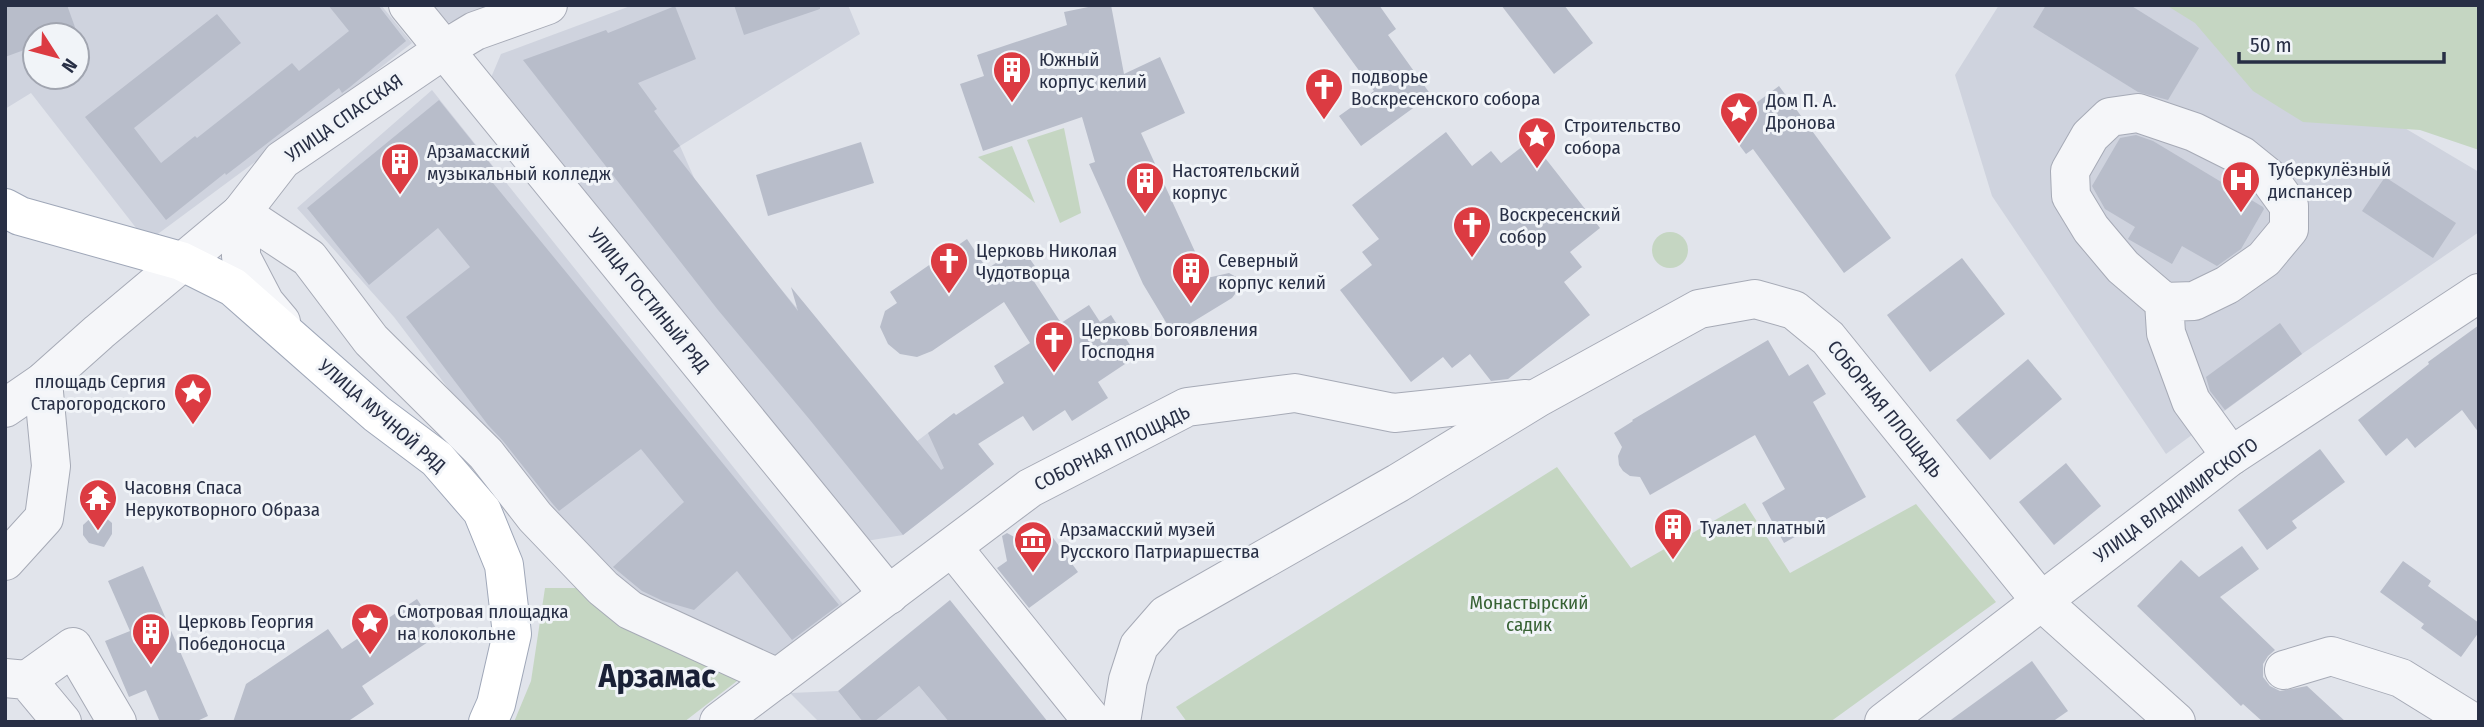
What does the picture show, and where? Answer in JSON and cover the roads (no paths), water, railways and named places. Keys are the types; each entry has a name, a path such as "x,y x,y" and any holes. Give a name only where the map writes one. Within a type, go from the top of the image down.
{"main road":[{"name":"УЛИЦА МУЧНОЙ РЯД","path":"5,208 20,216 181,261 233,287 377,414 437,459 482,511 504,565 512,634 496,704 488,722"}],"street":[{"name":"УЛИЦА ГОСТИНЫЙ РЯД","path":"408,5 889,594"},
{"name":"УЛИЦА СПАССКАЯ","path":"5,408 43,382 181,261 241,213 282,160 444,49 475,31 548,5"},
{"path":"2164,302 2193,301 2227,285 2264,259 2289,229 2289,206 2268,177 2242,156 2194,132 2138,113 2110,117 2090,136 2070,171 2071,196 2091,229 2123,267 2164,302 2166,333 2191,401 2231,456"},
{"name":"УЛИЦА МУЧНОЙ РЯД","path":"241,213 242,257 265,303 304,347"},
{"path":"241,213 309,258 370,340 486,454 535,517 603,588 630,610 778,678"},
{"name":"УЛИЦА ВЛАДИМИРСКОГО","path":"1884,722 2231,456 2479,293"},
{"name":"СОБОРНАЯ ПЛОЩАДЬ","path":"1121,722 1128,680 1139,646 1166,615 1398,482 1539,397 1699,309 1755,299 1794,310 1828,338 2041,601 2176,722"},
{"path":"5,562 44,518 51,466 43,382"},
{"name":"СОБОРНАЯ ПЛОЩАДЬ","path":"719,722 1030,488 1187,407 1295,393 1394,413 1539,397"},
{"path":"953,548 1093,722"},
{"path":"62,722 16,679 73,647 117,722"},
{"path":"2284,670 2331,656 2401,678 2472,722"}],"place":[{"name":"Южный корпус келий","path":"1012,104"},
{"name":"подворье Воскресенского собора","path":"1324,121"},
{"name":"Дом П. А. Дронова","path":"1739,145"},
{"name":"Строительство собора","path":"1537,170"},
{"name":"Арзамасский музыкальный колледж","path":"400,196"},
{"name":"Туберкулёзный диспансер","path":"2241,214"},
{"name":"Настоятельский корпус","path":"1145,215"},
{"name":"Воскресенский собор","path":"1472,259"},
{"name":"Церковь Николая Чудотворца","path":"949,295"},
{"name":"Северный корпус келий","path":"1191,305"},
{"name":"Церковь Богоявления Господня","path":"1054,374"},
{"name":"площадь Сергия Старогородского","path":"193,426"},
{"name":"Часовня Спаса Нерукотворного Образа","path":"98,532"},
{"name":"Туалет платный","path":"1673,561"},
{"name":"Арзамасский музей Русского Патриаршества","path":"1033,574"},
{"name":"Смотровая площадка на колокольне","path":"370,656"},
{"name":"Церковь Георгия Победоносца","path":"151,666"}],"district":[{"name":"Арзамас","path":"657,676"}],"park label":[{"name":"Монастырский садик","path":"1529,613"}]}
